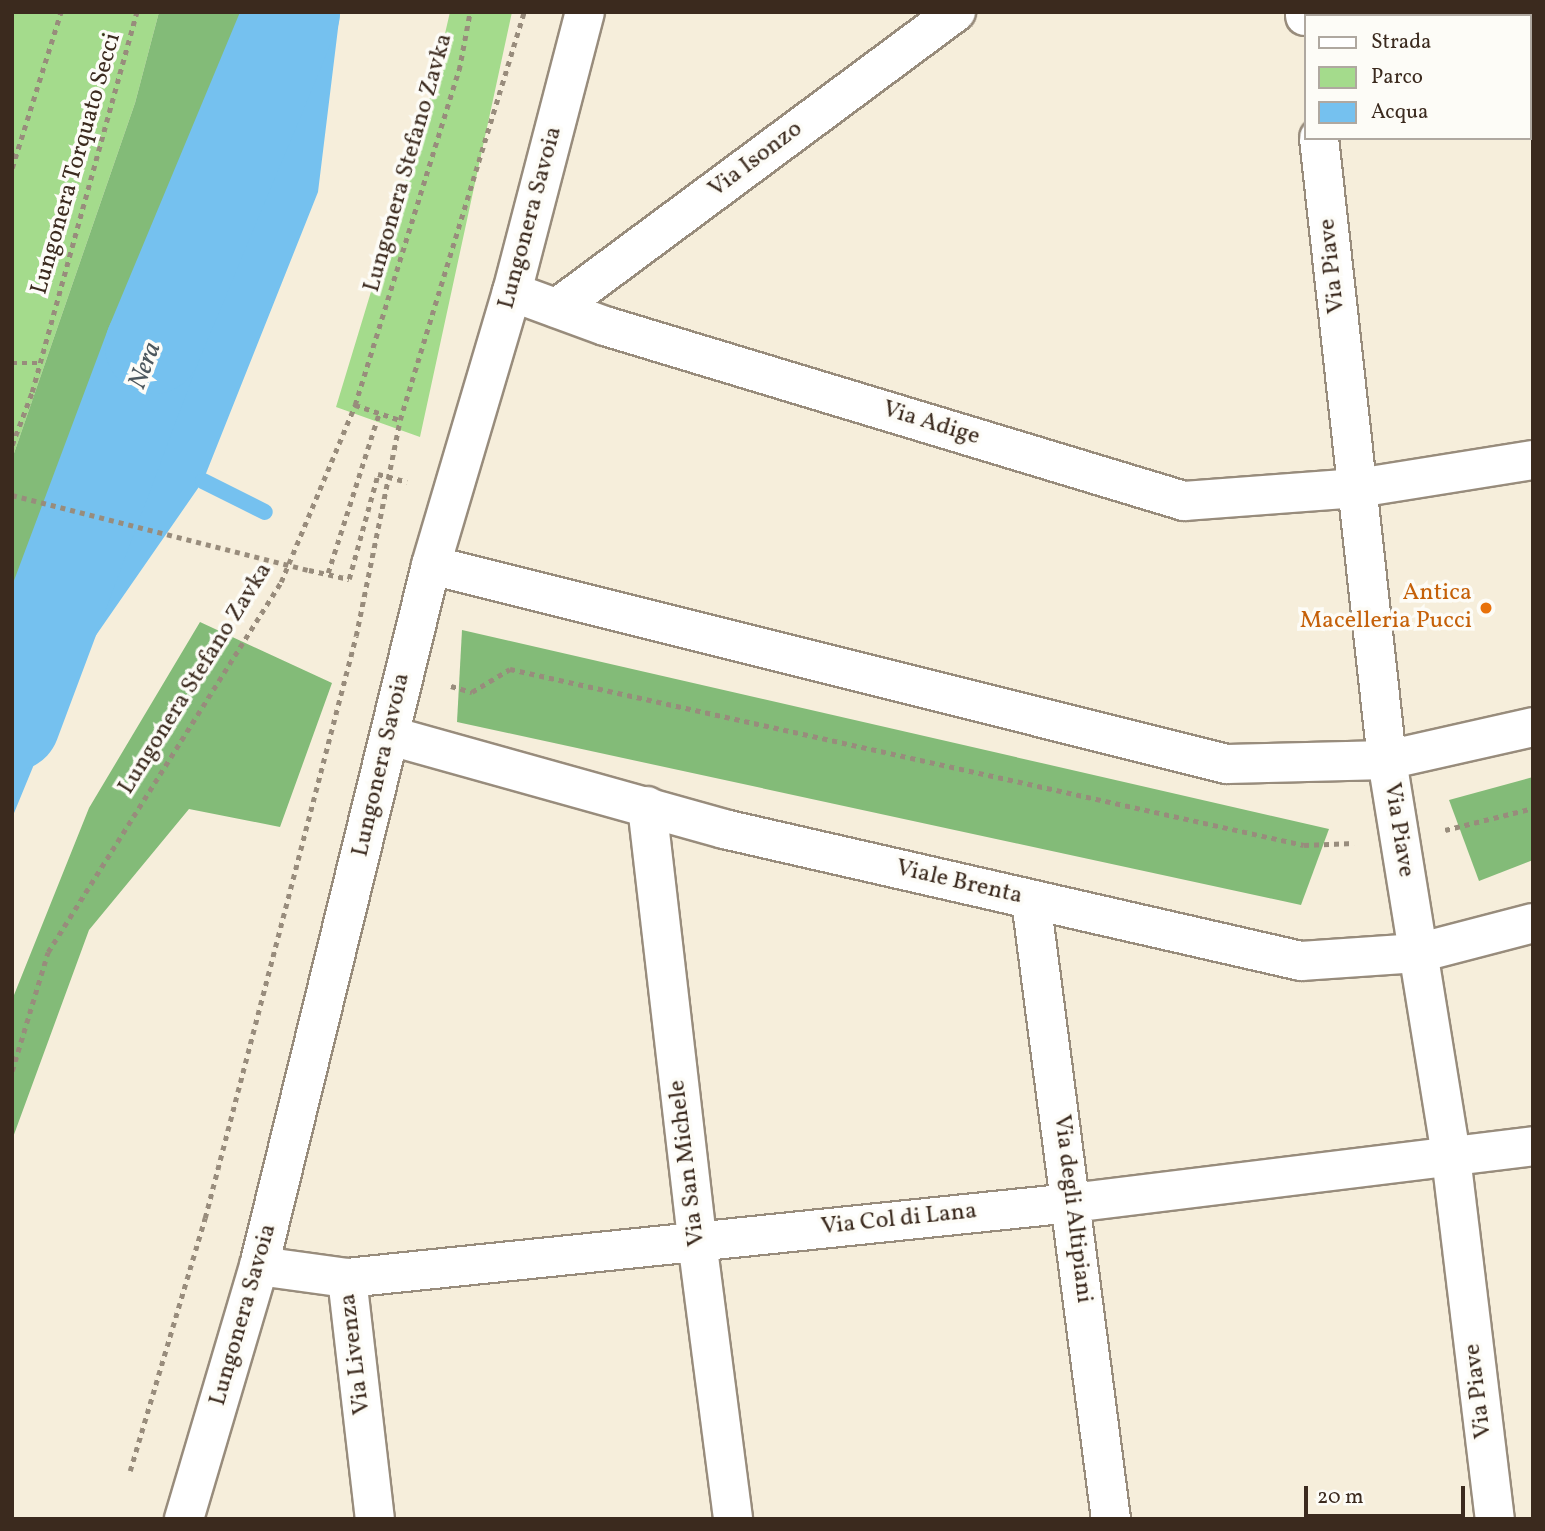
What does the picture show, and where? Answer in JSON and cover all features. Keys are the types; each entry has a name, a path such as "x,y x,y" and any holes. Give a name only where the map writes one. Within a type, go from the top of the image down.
{"street":[{"name":"Lungonera Savoia","path":"184,1519 259,1266 431,565 512,292 585,12"},
{"name":"Via Isonzo","path":"556,308 956,12"},
{"name":"Via Piave","path":"1319,140 1387,760 1451,1157 1495,1519"},
{"name":"Via Adige","path":"512,292 556,308 1184,501 1358,488 1533,460"},
{"path":"431,565 1227,764 1387,760 1533,727"},
{"name":"Viale Brenta","path":"391,736 724,829 1301,961 1418,953 1533,923"},
{"name":"Via San Michele","path":"647,806 697,1241 733,1519"},
{"name":"Via degli Altipiani","path":"1031,900 1111,1519"},
{"name":"Via Col di Lana","path":"347,1278 1071,1203 1533,1146"},
{"name":"Via Livenza","path":"259,1266 347,1278 375,1519"}],"path":[{"path":"12,168 61,12"},
{"name":"Lungonera Torquato Secci","path":"12,445 39,363 137,12"},
{"name":"Lungonera Stefano Zavka","path":"12,1071 48,953 281,582 355,405 459,70 470,12"},
{"path":"130,1471 205,1218 353,649 400,420 524,12"},
{"path":"12,363 39,363"},
{"path":"355,405 400,420"},
{"path":"328,573 379,413"},
{"path":"12,495 349,579 378,474"},
{"path":"404,674 472,692 510,669 1304,845 1400,842 1533,808"}],"green space":[{"path":"12,12 159,12 135,103 12,459"},
{"path":"159,12 244,12 153,346 12,595 12,459 135,103"},
{"path":"450,12 512,12 420,437 336,407 431,94"},
{"path":"200,622 332,683 280,827 189,809 89,930 12,1140 12,1000 89,808"},
{"path":"462,630 1329,829 1301,905 457,722"},
{"path":"1533,777 1533,860 1479,881 1449,800"}],"water":[{"path":"257,12 340,12 318,192 203,481 74,667 12,818 12,636 176,338 250,54"}],"waterway":[{"name":"Nera","path":"12,723 153,346 292,12"},
{"path":"203,481 265,512"}],"place":[{"name":"Antica Macelleria Pucci","path":"1486,608"}]}
